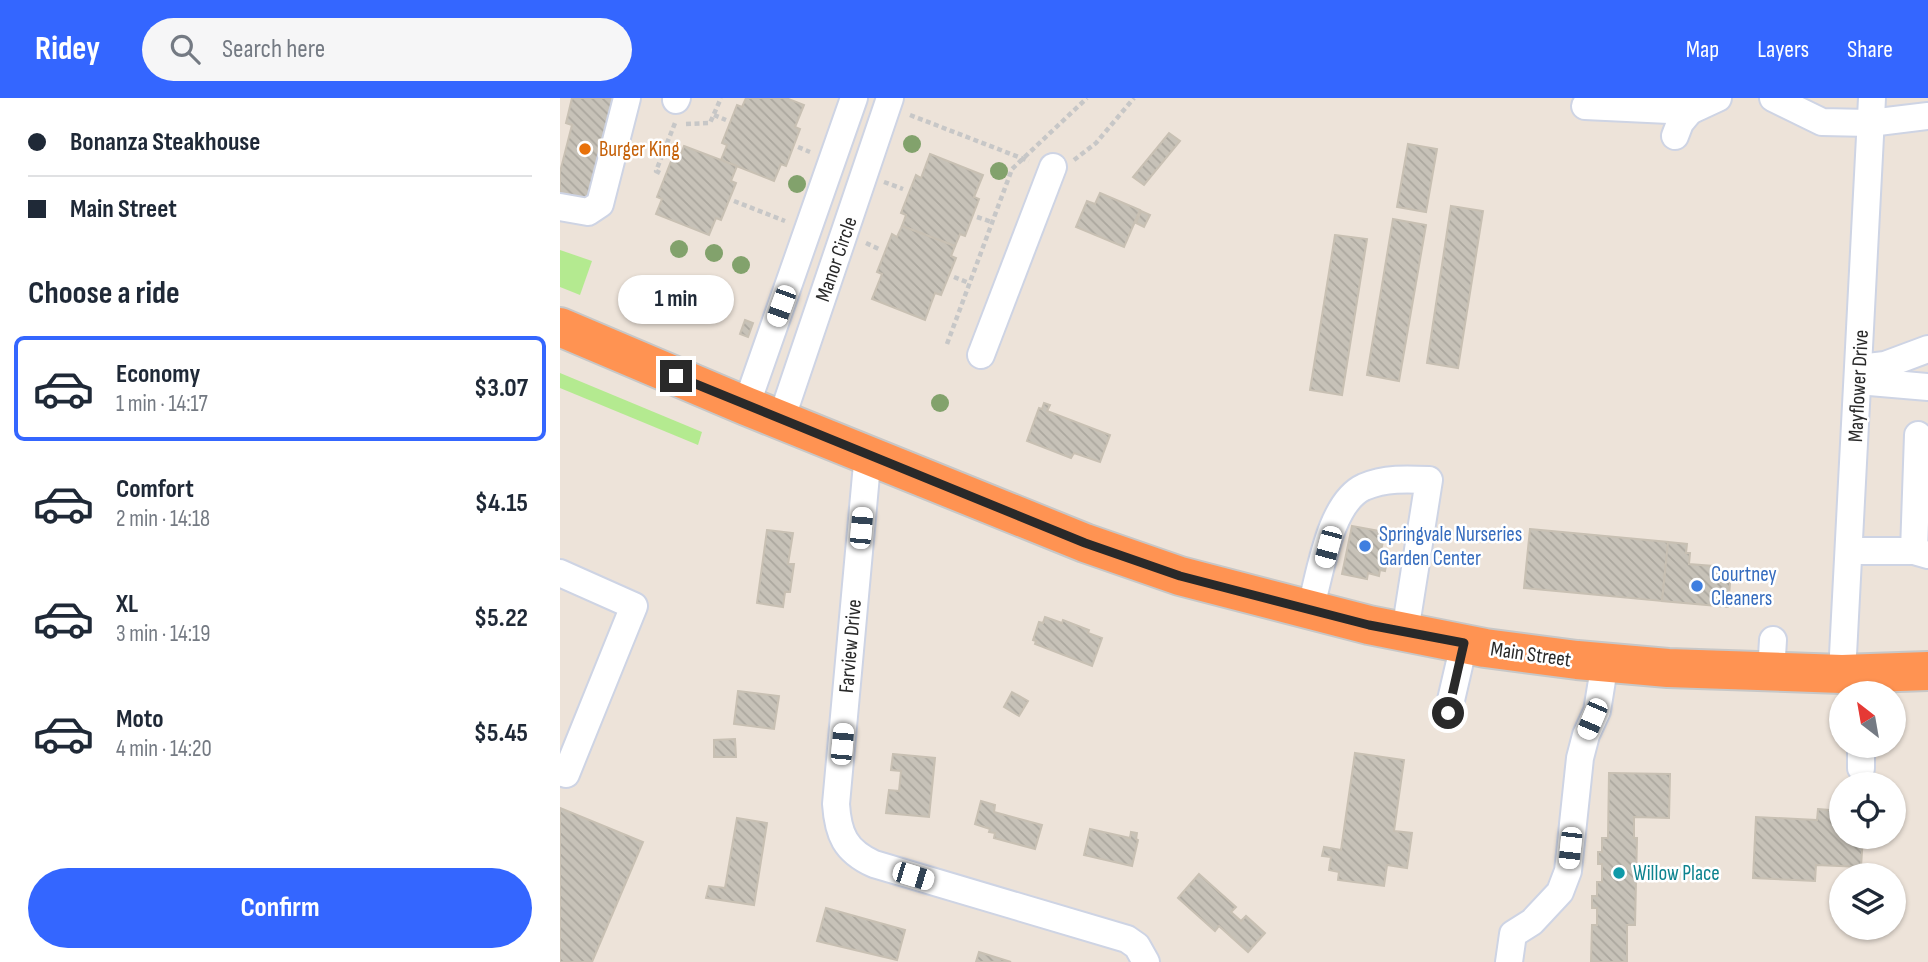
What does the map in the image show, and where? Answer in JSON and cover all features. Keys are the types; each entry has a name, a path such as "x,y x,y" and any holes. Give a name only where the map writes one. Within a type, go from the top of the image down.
{"highway":[{"name":"Main Street","path":"560,327 746,406 868,453 1085,543 1180,576 1310,610 1464,643 1605,662 1668,668 1772,656 1854,680 1928,671"}],"street":[{"path":"560,207 588,212 600,204 627,98"},
{"name":"Manor Circle","path":"746,406 854,98"},
{"path":"1675,136 1680,123 1690,111 1718,98"},
{"path":"1773,98 1822,122 1871,110 1928,116"},
{"name":"Manor Circle","path":"781,419 889,103"},
{"path":"1585,106 1690,111"},
{"name":"Mayflower Drive","path":"1854,680 1849,551 1871,110"},
{"path":"981,355 1053,167"},
{"path":"1858,375 1928,349"},
{"path":"1858,375 1928,387"},
{"path":"1849,551 1921,553 1918,435"},
{"name":"Farview Drive","path":"868,453 836,804 842,838 855,853 874,864 1127,939 1137,946 1146,962"},
{"path":"1310,610 1336,518 1350,498 1362,488 1384,481 1429,480 1405,632"},
{"path":"560,573 634,606 566,774 560,771"},
{"path":"1448,713 1464,643"},
{"path":"1509,962 1513,934 1532,922 1560,892 1568,871 1580,758 1586,735 1597,711 1605,662"}],"path":[{"path":"660,173 656,171 676,121 682,124 710,123 721,98"},
{"path":"947,344 1012,169 1087,98"},
{"path":"889,103 1021,158 1053,167 1066,165 1077,159 1096,143 1134,98"},
{"path":"714,115 726,120"},
{"path":"878,180 903,189"},
{"path":"734,201 797,225"},
{"path":"977,217 992,222"},
{"path":"954,277 969,283"}],"green space":[{"path":"560,250 592,261 580,295 560,287"},
{"path":"560,373 702,432 698,445 560,388"}],"building":[{"name":"Burger King","path":"572,98 617,98 591,200 560,192 560,172 572,125 566,123"},
{"path":"746,98 786,98 804,105 795,127 800,129 786,166 781,164 774,181 721,160 727,145 722,143 737,105 742,107"},
{"path":"1169,133 1180,141 1144,185 1133,177"},
{"path":"1408,144 1437,149 1426,212 1397,207"},
{"path":"684,146 737,166 731,181 736,183 721,220 716,218 709,235 656,214 662,199 657,197 672,159 678,162"},
{"path":"930,154 983,175 974,197 979,199 965,236 960,234 955,246 902,226 906,215 901,213 916,175 921,178"},
{"path":"1100,193 1140,210 1124,247 1076,227 1087,201 1095,204"},
{"path":"1451,206 1483,211 1458,368 1427,363"},
{"path":"1141,211 1150,215 1144,227 1136,223"},
{"path":"1393,219 1426,225 1399,381 1367,375"},
{"path":"902,226 955,246 951,256 956,258 941,295 935,293 925,320 872,299 882,274 877,272 892,234 897,237"},
{"path":"1335,235 1367,239 1342,395 1310,390"},
{"path":"745,320 753,323 748,337 740,334"},
{"path":"1044,403 1050,405 1047,411 1110,435 1100,462 1074,453 1071,458 1027,441 1039,408 1042,409"},
{"name":"Springvale Nurseries Garden Center","path":"1352,526 1385,532 1379,560 1387,561 1385,571 1380,570 1379,576 1368,573 1367,579 1342,574"},
{"path":"1530,529 1668,542 1662,601 1524,588"},
{"path":"767,530 793,533 788,564 794,564 790,592 785,592 783,607 757,603"},
{"name":"Courtney Cleaners","path":"1668,542 1687,544 1689,564 1713,566 1712,570 1731,572 1728,607 1662,601"},
{"path":"1045,617 1062,623 1063,620 1102,638 1092,666 1035,644 1036,641 1033,640 1039,622 1043,623"},
{"path":"738,691 779,696 774,729 734,724"},
{"path":"1012,692 1028,701 1019,716 1004,707"},
{"path":"735,739 736,757 714,757 714,740"},
{"path":"1355,753 1404,760 1394,831 1412,833 1407,868 1387,865 1384,886 1338,880 1339,872 1329,870 1331,857 1322,856 1324,847 1341,850"},
{"path":"893,754 935,758 929,817 886,813 889,790 899,791 901,771 891,770"},
{"name":"Willow Place","path":"1609,773 1670,774 1669,818 1634,817 1634,838 1637,838 1635,925 1627,925 1627,962 1591,962 1592,925 1597,925 1597,908 1592,908 1592,896 1597,896 1597,882 1602,882 1602,864 1598,864 1598,852 1602,852 1602,838 1608,838"},
{"path":"981,801 995,805 994,812 1042,825 1035,849 994,838 995,833 989,832 990,829 975,824"},
{"path":"560,808 643,842 592,962 560,962"},
{"path":"1818,809 1829,810 1829,849 1862,849 1861,863 1816,865 1815,881 1753,878 1756,817 1817,820"},
{"path":"737,818 767,823 754,905 706,898 709,886 725,888"},
{"path":"1090,829 1130,838 1131,832 1137,833 1132,866 1084,855"},
{"path":"1199,874 1236,907 1231,912 1241,921 1246,916 1265,933 1248,952 1219,926 1215,931 1178,898"},
{"path":"826,908 905,930 897,960 817,941"},
{"path":"979,952 1011,962 976,962"}],"place":[{"name":"Burger King","path":"585,149"},
{"name":"Springvale Nurseries Garden Center","path":"1365,546"},
{"name":"Courtney Cleaners","path":"1697,586"},
{"name":"Willow Place","path":"1619,873"}],"route":[{"path":"676,376 1085,543 1180,576 1369,625 1464,643 1448,713"}]}
